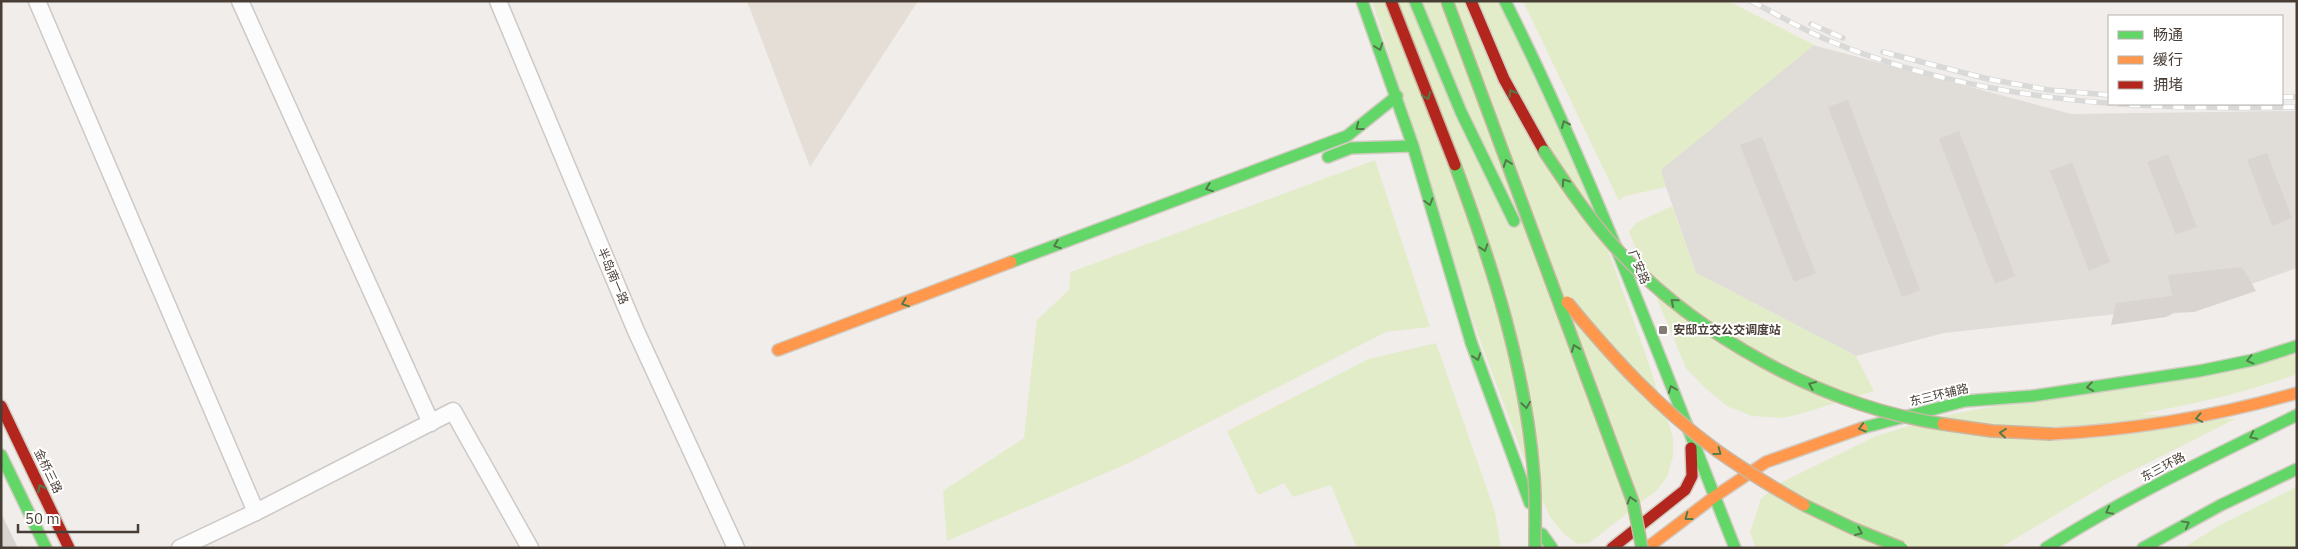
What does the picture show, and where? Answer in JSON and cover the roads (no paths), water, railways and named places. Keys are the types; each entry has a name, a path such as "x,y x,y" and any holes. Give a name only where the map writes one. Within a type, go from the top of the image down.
{"main road":[{"path":"1362,1 1413,146 1471,342 1547,548"},
{"path":"1391,1 1482,240 1513,340 1531,437 1535,478 1536,548"},
{"path":"1415,1 1489,176 1538,260 1605,350 1662,408 1726,458 1786,496 1830,520 1902,548"},
{"path":"1447,1 1632,502 1642,548"},
{"path":"1471,1 1504,79 1544,151 1571,191 1625,258 1676,304 1710,330 1751,356 1789,376 1826,392 1914,419 2011,434 2104,433 2151,427 2257,405 2297,393"},
{"name":"广安路","path":"1505,1 1541,70 1577,150 1735,548"},
{"path":"778,350 1347,136 1397,96"},
{"path":"1314,162 1351,148 1413,146"},
{"name":"东三环辅路","path":"1647,548 1714,497 1766,462 1866,426 1965,401 2032,396 2199,372 2253,360 2297,346"},
{"name":"金桥三路","path":"1,406 70,548"},
{"name":"东三环路","path":"2046,548 2084,524 2297,415"},
{"path":"1612,548 1685,490 1692,476 1690,434"},
{"path":"1,455 46,548"},
{"path":"2143,548 2221,505 2297,469"},
{"path":"1542,534 1552,548"}],"street":[{"path":"37,1 256,512"},
{"path":"240,1 431,423"},
{"name":"半岛南一路","path":"498,1 636,331 736,548"},
{"path":"180,548 256,512 454,410 530,548"}],"railway":[{"path":"1751,1 1825,39 1882,60 1940,77 1998,89 2108,103"},
{"path":"1811,24 1843,38"},
{"path":"1883,52 1988,79 2049,90 2108,95"},
{"path":"2283,97 2297,97"},
{"path":"2137,105 2237,108 2297,107"}],"place":[{"name":"安邸立交公交调度站","path":"1663,330"}]}
